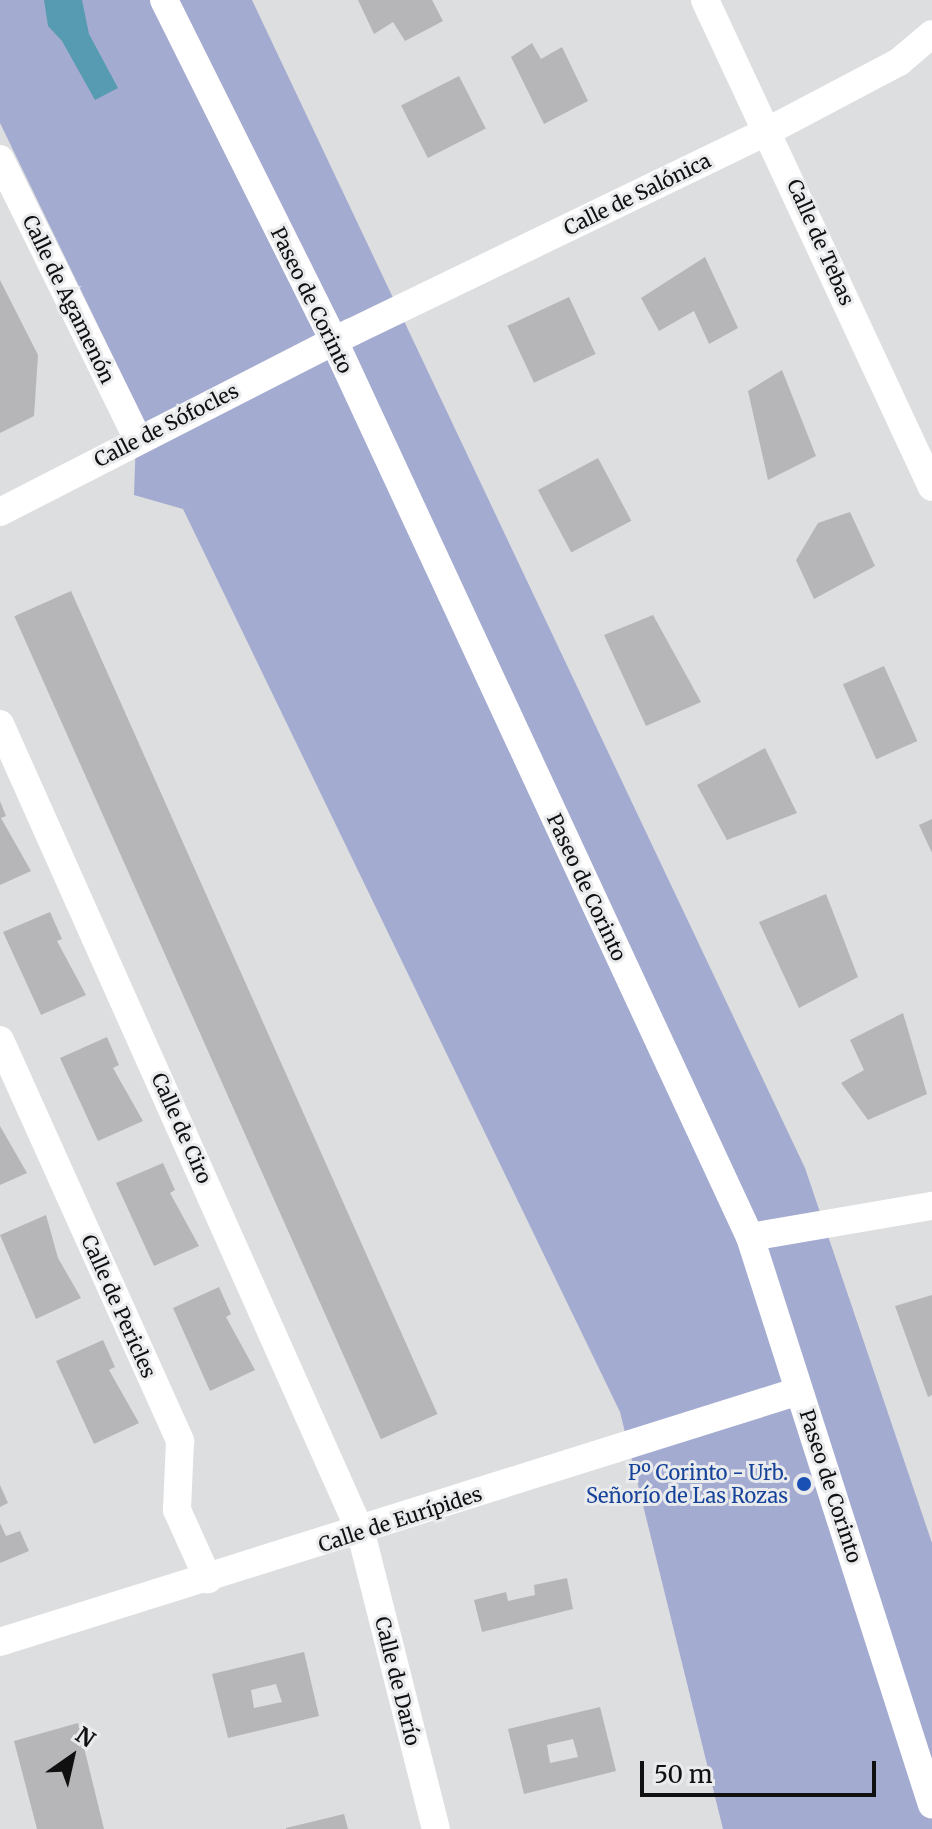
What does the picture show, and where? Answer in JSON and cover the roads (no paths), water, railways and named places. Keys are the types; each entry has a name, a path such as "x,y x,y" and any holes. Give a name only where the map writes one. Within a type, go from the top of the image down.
{"street":[{"name":"Paseo de Corinto","path":"164,0 334,341 750,1237 932,1805"},
{"name":"Calle de Tebas","path":"705,0 770,130 932,487"},
{"name":"Calle de Salónica","path":"334,341 770,130 899,62 932,34"},
{"name":"Calle de Agamenón","path":"0,159 137,438"},
{"name":"Calle de Sófocles","path":"0,512 137,438 334,341"},
{"name":"Calle de Ciro","path":"0,724 361,1533"},
{"name":"Calle de Pericles","path":"0,1040 180,1441 177,1510 208,1579"},
{"path":"750,1237 932,1206"},
{"name":"Calle de Eurípides","path":"0,1642 361,1533 799,1391"},
{"name":"Calle de Darío","path":"361,1533 436,1829"}],"place":[{"name":"Pº Corinto - Urb. Señorío de Las Rozas","path":"804,1484"}]}
